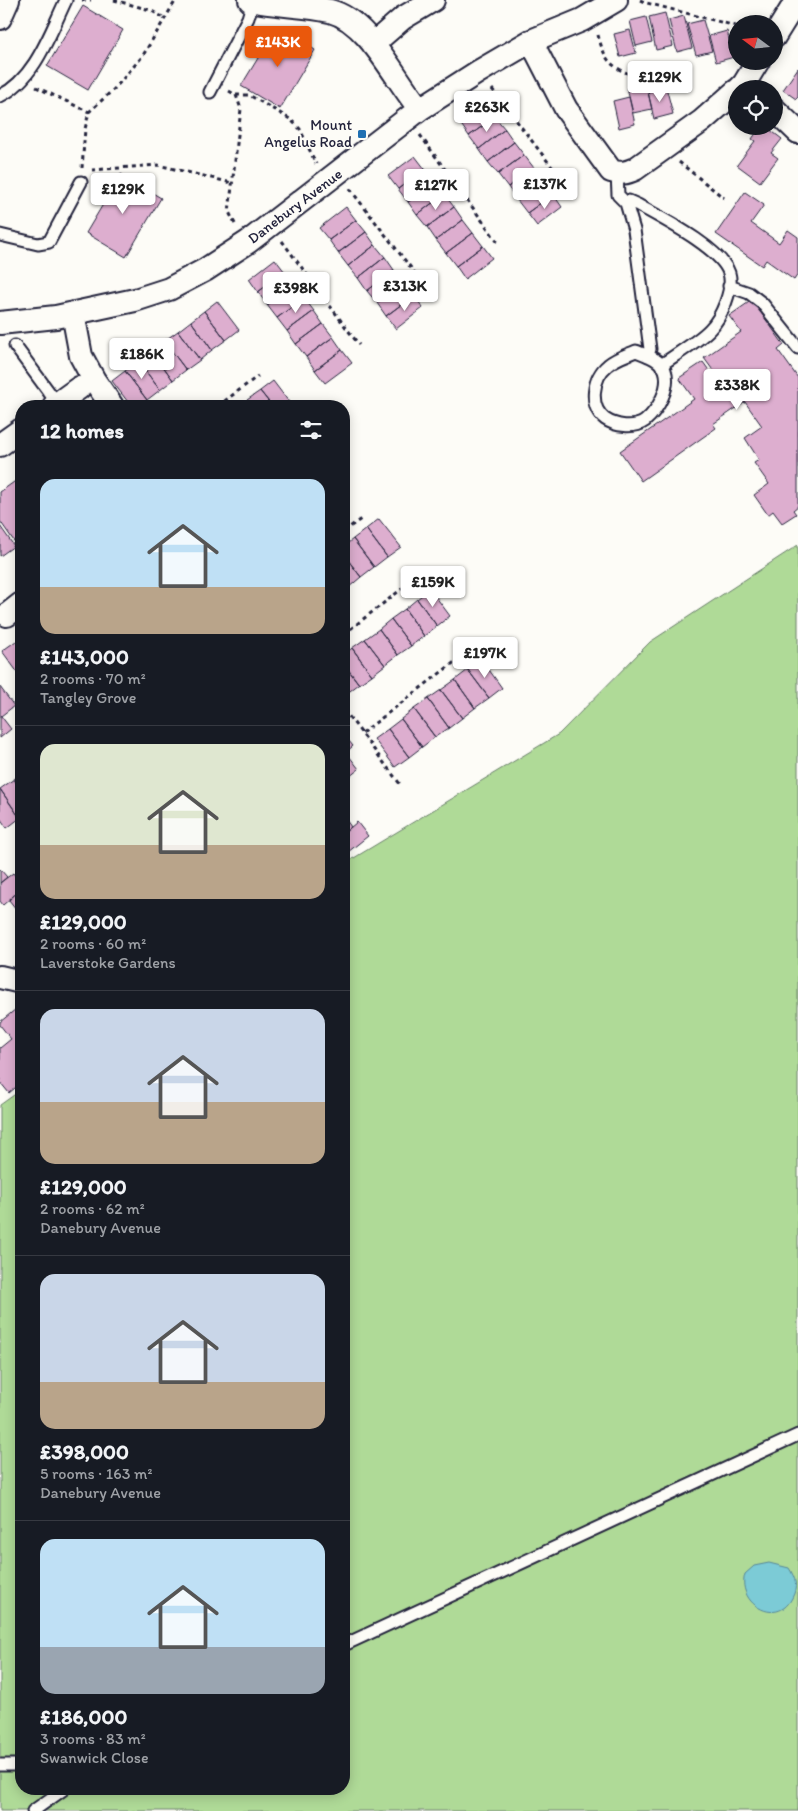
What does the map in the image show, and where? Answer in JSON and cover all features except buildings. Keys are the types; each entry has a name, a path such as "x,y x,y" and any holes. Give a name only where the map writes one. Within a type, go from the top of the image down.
{"street":[{"path":"252,0 332,6 356,26 373,44 414,113"},
{"path":"373,44 404,18 433,0"},
{"name":"Danebury Avenue","path":"0,323 36,320 73,313 136,300 169,289 205,270 248,242 414,113 478,72 531,42 594,14 616,0"},
{"path":"783,23 797,0"},
{"path":"531,42 566,109 611,171 617,173 626,173 635,168 702,121 728,100"},
{"path":"783,118 798,132"},
{"path":"73,313 81,356 108,400"},
{"path":"63,400 80,388"},
{"path":"0,445 15,434"},
{"path":"0,977 15,981"}],"lane":[{"path":"0,96 11,91 33,66 66,0"},
{"path":"212,87 248,18 252,0"},
{"path":"617,173 618,195 626,203 634,230 650,349 648,356"},
{"path":"0,235 38,244 49,242 81,182"},
{"path":"626,203 630,201 638,205 706,245 723,262 730,274 728,296 722,314 709,330 660,365"},
{"path":"728,286 749,293 762,303 798,348"},
{"path":"14,346 52,400"},
{"path":"636,352 652,357 660,365 664,368 666,382 662,400 644,422 626,427 606,420 597,411 594,396 598,377 608,365 623,356 636,352"},
{"path":"350,1642 798,1435"},
{"path":"0,1765 15,1765"},
{"path":"33,1811 56,1795"}],"path":[{"path":"114,0 150,10 166,19"},
{"path":"176,0 142,57 114,89 89,112 84,129 82,170 110,170 131,166 158,165 232,183"},
{"path":"640,0 647,4 728,24"},
{"path":"594,14 599,38 608,60 617,68 632,74 653,78 676,77"},
{"path":"478,72 575,197"},
{"path":"21,80 89,112"},
{"path":"212,87 236,95 249,95 290,119 300,129 332,177 438,303"},
{"path":"236,95 241,110 229,212 234,223 248,242"},
{"path":"414,113 498,244"},
{"path":"674,158 724,198"},
{"path":"270,225 359,345"},
{"path":"226,400 258,376"},
{"path":"350,527 361,519"},
{"path":"350,629 412,581"},
{"path":"362,733 468,651"},
{"path":"350,718 400,784"}],"green space":[{"path":"798,545 798,1811 0,1811 0,1105 15,1094 15,1795 350,1795 350,860 559,734 650,642"}],"water":[{"path":"769,1563 789,1568 795,1583 792,1598 785,1607 777,1611 768,1611 752,1602 746,1594 744,1585 745,1574 754,1566"}],"place":[{"name":"Mount Angelus Road","path":"362,134"}]}
